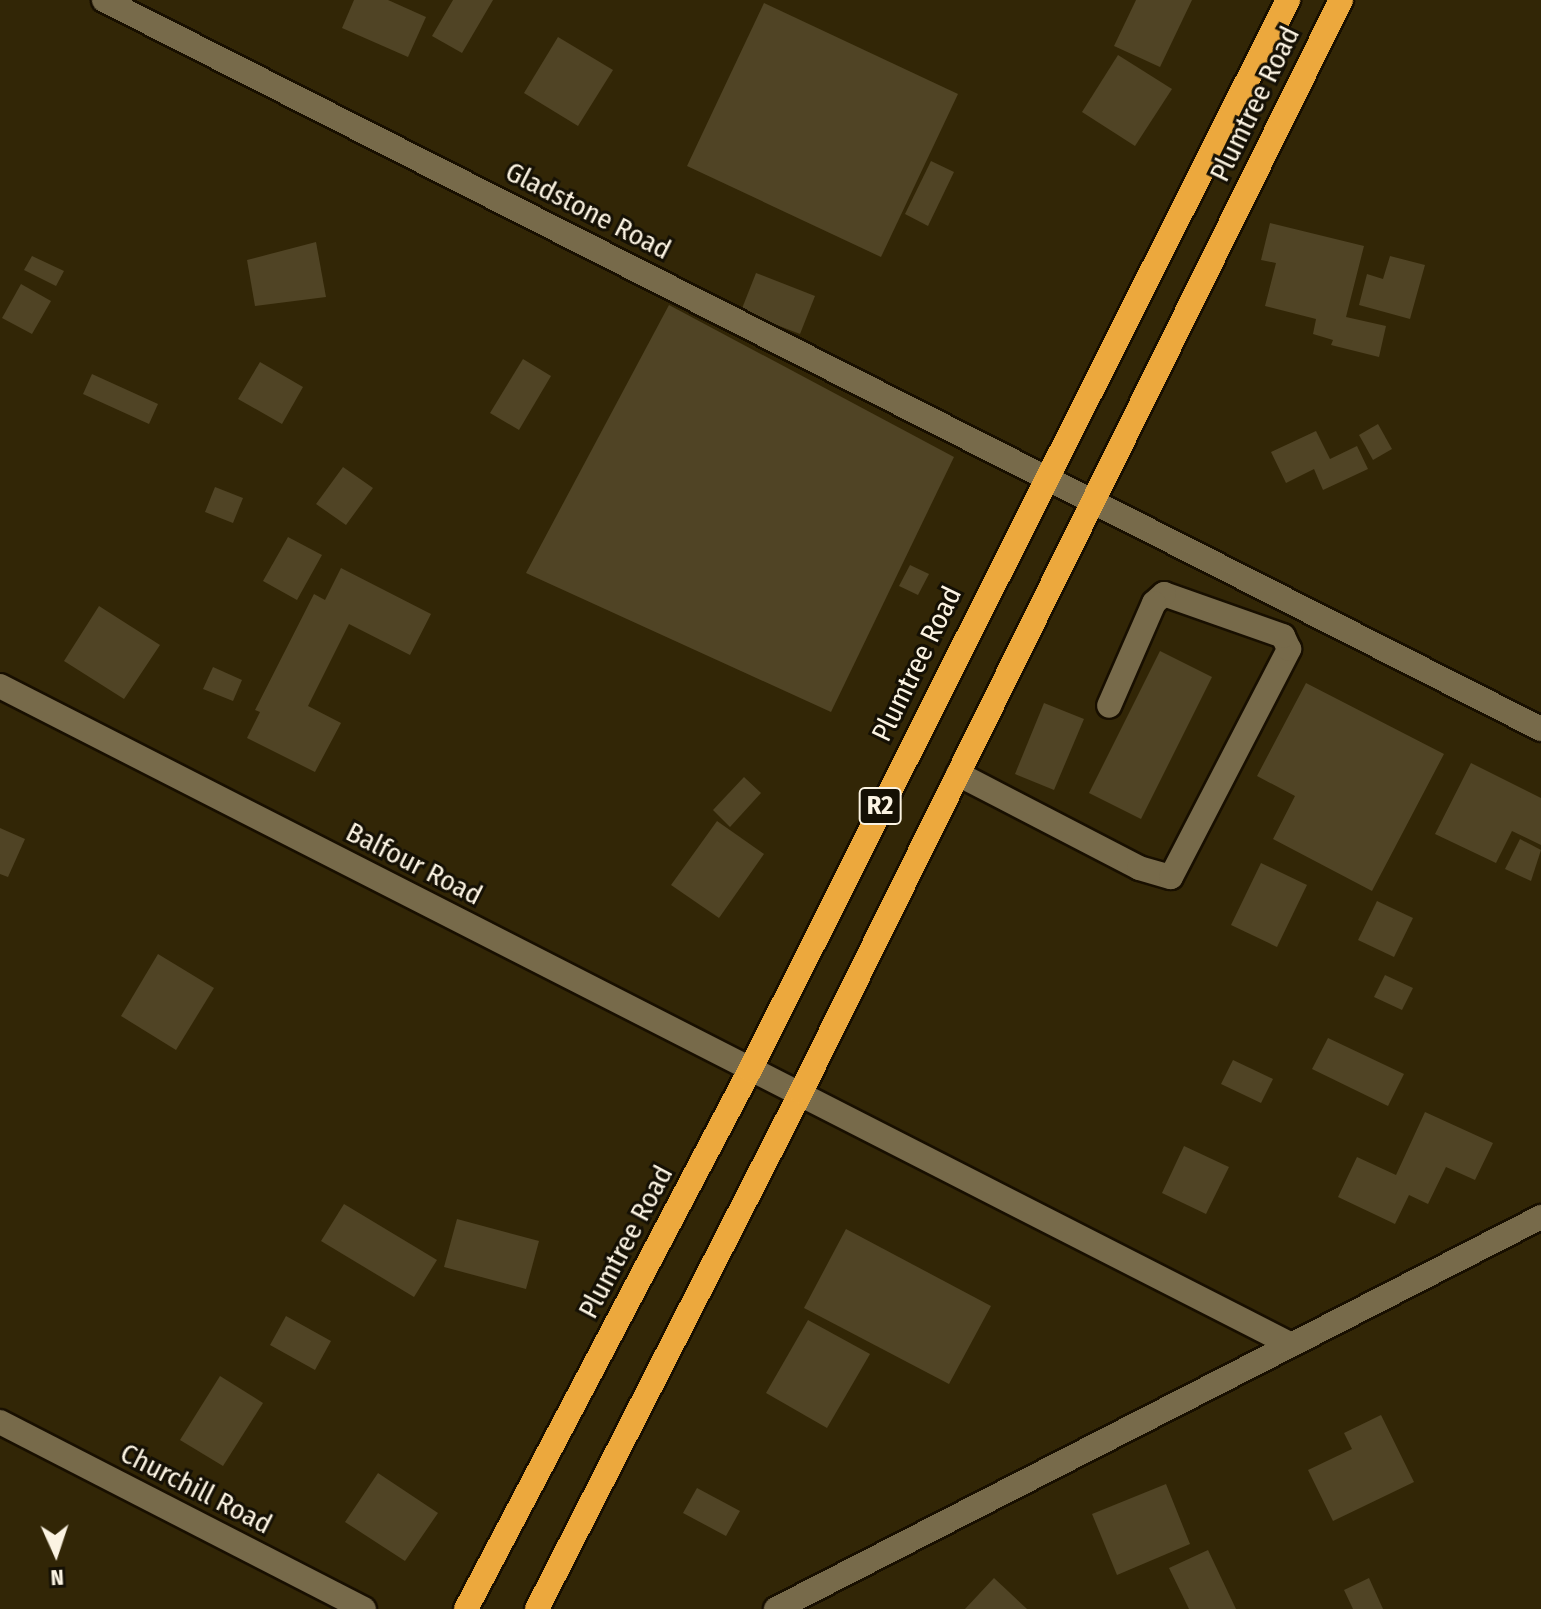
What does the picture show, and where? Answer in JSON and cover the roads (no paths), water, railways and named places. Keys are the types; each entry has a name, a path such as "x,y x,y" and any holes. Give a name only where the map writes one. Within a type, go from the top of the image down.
{"highway":[{"name":"Plumtree Road","path":"466,1609 750,1070 1045,475 1288,0"},
{"name":"Plumtree Road","path":"537,1609 801,1092 1341,0"}],"street":[{"name":"Gladstone Road","path":"104,0 1541,729"},
{"path":"958,774 1139,868 1171,877 1289,649 1283,636 1164,594 1154,603 1109,706"},
{"name":"Balfour Road","path":"0,686 1288,1343"},
{"path":"776,1609 1288,1343 1541,1217"},
{"name":"Churchill Road","path":"0,1422 364,1609"}]}
